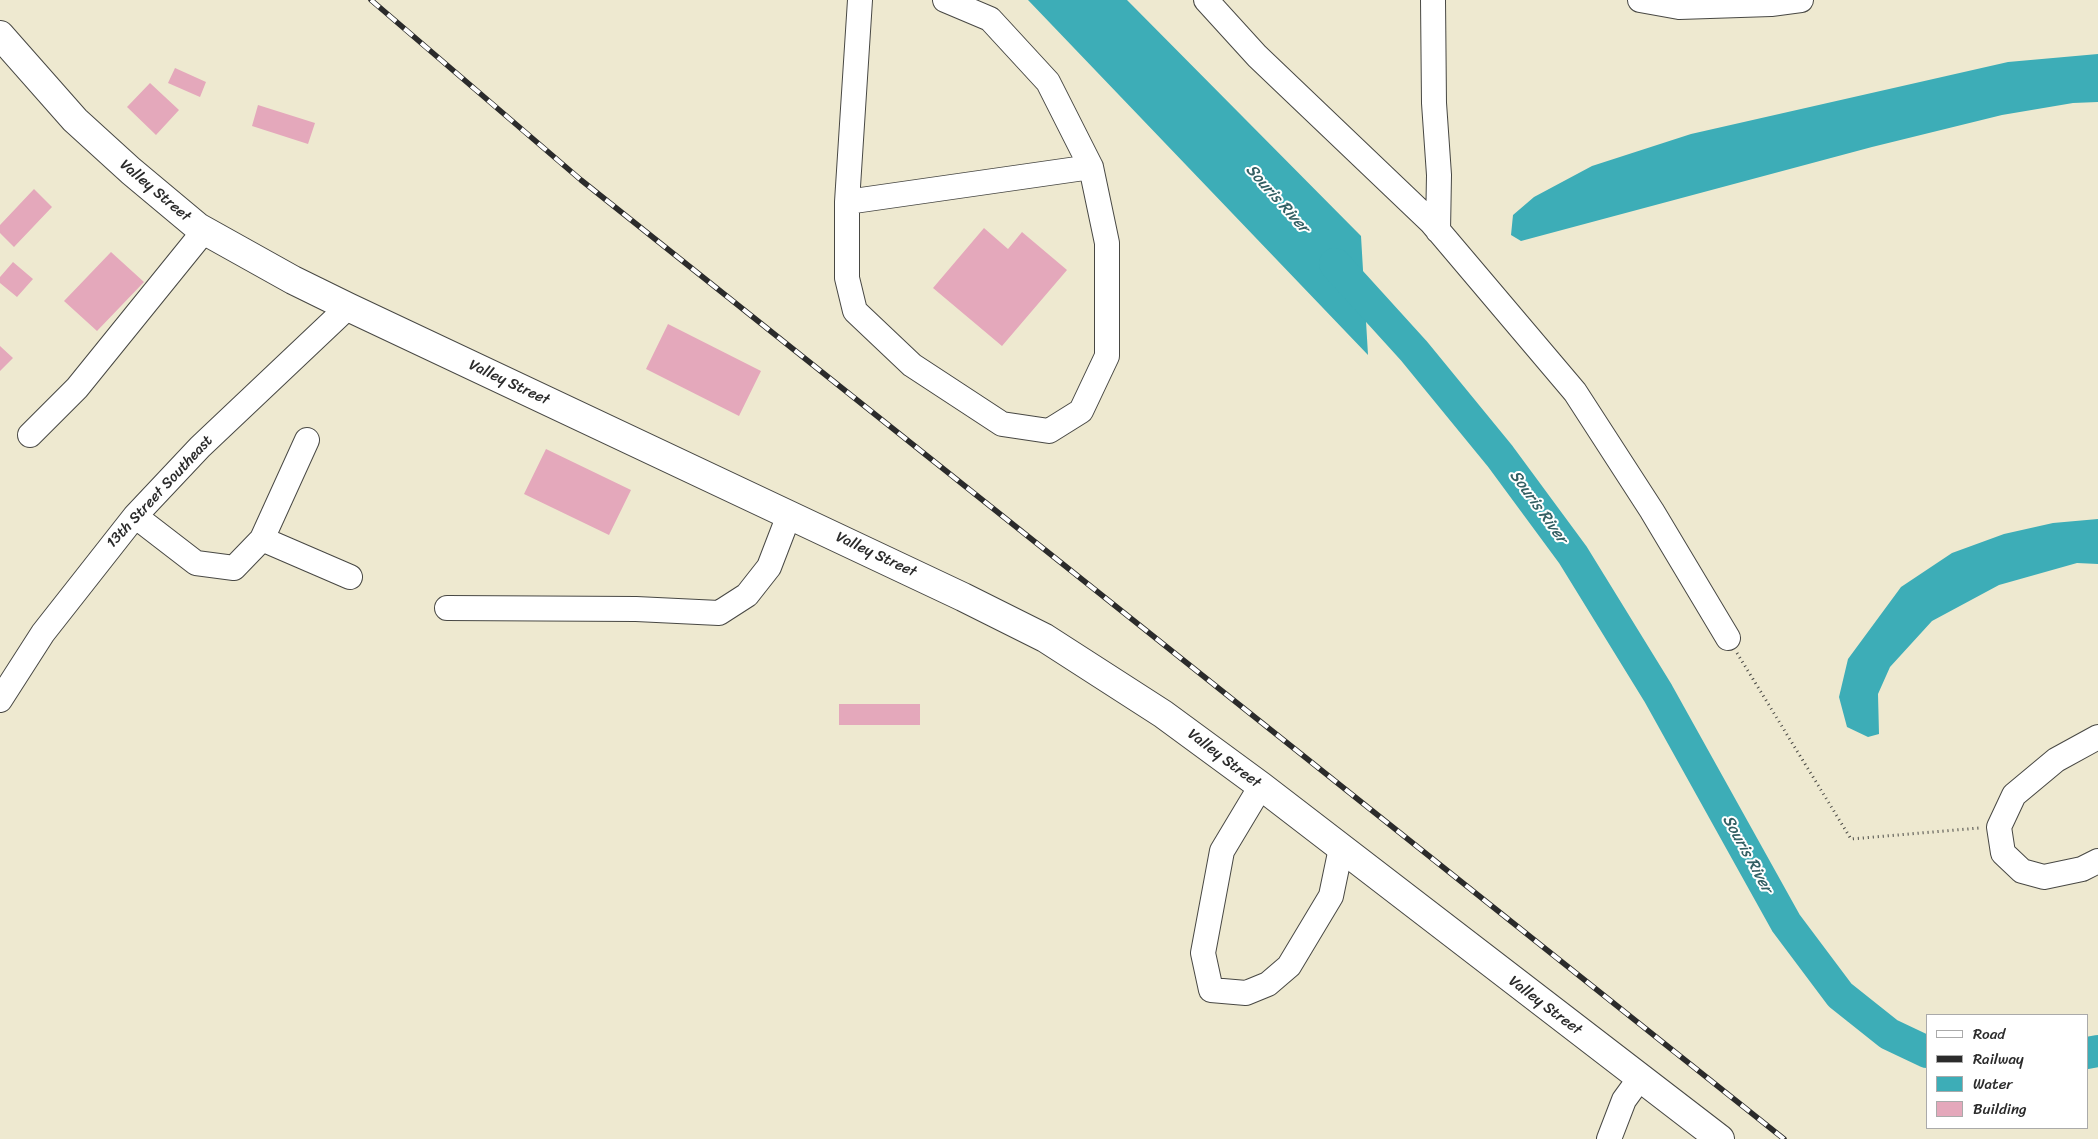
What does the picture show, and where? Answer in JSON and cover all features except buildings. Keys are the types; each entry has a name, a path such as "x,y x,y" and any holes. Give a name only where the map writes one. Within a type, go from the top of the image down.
{"main road":[{"name":"Valley Street","path":"0,36 75,120 131,171 204,231 292,280 348,308 789,515 1045,638 1164,714 1261,786 1720,1139"}],"street":[{"path":"860,0 846,202 846,278 855,311 912,365 1002,424 1049,431 1081,411 1107,356 1107,243 1091,168 1048,82 990,19 944,0"},
{"path":"1206,0 1257,56 1384,176 1438,231 1574,392 1652,511 1728,638"},
{"path":"1433,0 1434,103 1439,175 1438,231"},
{"path":"1640,0 1679,7 1771,4 1801,0"},
{"path":"846,202 1091,168"},
{"path":"30,435 77,388 204,231"},
{"name":"13th Street Southeast","path":"0,700 43,632 135,516 200,446 348,308"},
{"path":"135,516 196,563 234,568 262,539 307,440"},
{"path":"447,608 636,609 719,613 747,594 768,567 789,515"},
{"path":"262,539 350,577"},
{"path":"2098,736 2056,760 2014,794 1999,827 2003,853 2022,872 2044,877 2082,868 2098,861"},
{"path":"1261,786 1222,851 1203,953 1211,990 1246,993 1268,984 1289,966 1332,896 1341,848"},
{"path":"1609,1139 1624,1100 1640,1078"}],"path":[{"path":"1728,638 1851,839 1999,827"}],"water":[{"path":"1028,0 1127,0 1361,236 1368,355"},
{"path":"2098,54 2098,102 2073,103 2002,115 1872,147 1521,241 1511,235 1513,215 1534,197 1592,166 1691,134 2008,62"},
{"path":"2098,519 2098,564 2077,563 1999,585 1932,621 1890,667 1878,694 1879,734 1868,737 1847,727 1839,697 1848,659 1901,587 1952,553 2004,534 2053,523"}],"waterway":[{"name":"Souris River","path":"1335,264 1414,351 1500,456 1573,555 1658,693 1786,923 1840,995 1889,1034 1926,1052"},
{"name":"Souris River","path":"2088,1053 2098,1051"}],"railway":[{"path":"371,0 581,180 1784,1139"}]}
